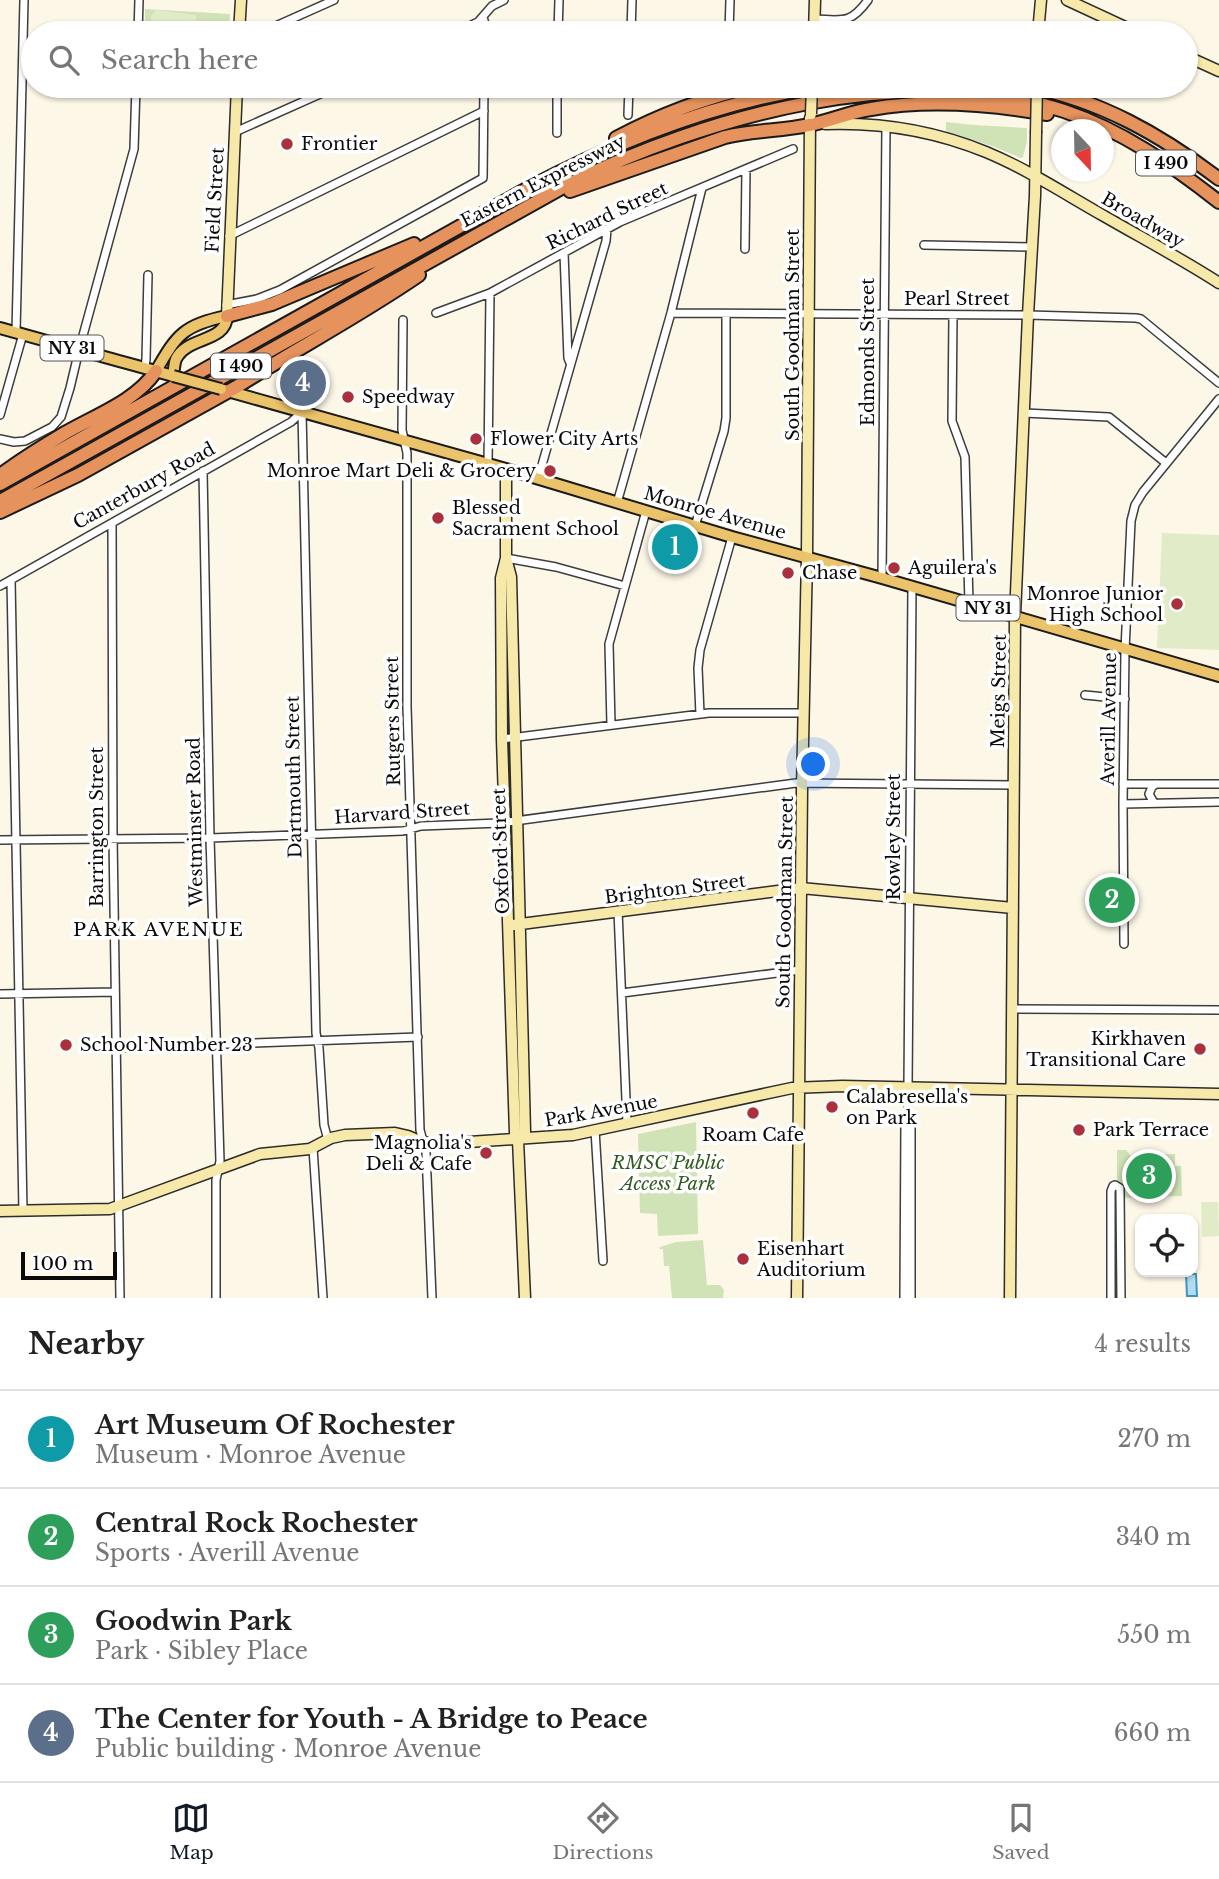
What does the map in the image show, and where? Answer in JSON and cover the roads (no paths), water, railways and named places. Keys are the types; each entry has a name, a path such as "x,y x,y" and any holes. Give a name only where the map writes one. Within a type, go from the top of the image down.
{"highway":[{"path":"545,179 657,117 712,98"},
{"name":"Eastern Expressway","path":"0,484 545,179 608,148 674,123 762,98"},
{"name":"Eastern Expressway","path":"0,501 524,208 597,170 684,135 774,110 849,98"},
{"name":"Eastern Expressway","path":"1011,98 1084,119"},
{"name":"I 490","path":"1073,98 1123,117 1164,140 1219,179"},
{"path":"1085,98 1123,117"},
{"path":"524,208 725,137 873,108 948,105 1034,112 1067,119"},
{"name":"Eastern Expressway","path":"1114,133 1168,164 1219,202"},
{"path":"226,310 272,304 473,219"},
{"path":"0,512 78,475 367,310 483,231"},
{"path":"0,475 48,443 134,394 149,381 150,370"}],"main road":[{"path":"150,370 181,334 226,310 226,325 222,330 192,344 178,355 173,376"},
{"name":"Monroe Avenue","path":"0,328 506,469 732,537 1219,676"}],"street":[{"path":"24,0 24,21"},
{"path":"138,21 139,0"},
{"path":"240,21 241,0"},
{"path":"287,21 334,0"},
{"path":"478,21 492,6 504,0"},
{"path":"558,21 559,0"},
{"path":"631,21 632,0"},
{"path":"729,21 730,0"},
{"path":"814,21 815,0"},
{"path":"840,21 859,12 868,0"},
{"path":"1039,21 1041,0"},
{"path":"1067,0 1112,21"},
{"path":"483,17 484,21"},
{"path":"1198,61 1219,71"},
{"path":"0,415 20,333 23,98"},
{"path":"0,439 12,442 28,439 57,424 61,417 134,149 136,98"},
{"name":"Field Street","path":"226,310 236,98"},
{"path":"234,132 311,98"},
{"path":"226,310 280,290 483,177 484,98"},
{"path":"557,133 558,98"},
{"path":"628,115 629,98"},
{"name":"South Goodman Street","path":"797,1298 811,98"},
{"name":"Meigs Street","path":"1010,1298 1015,616 1037,98"},
{"path":"229,236 484,111"},
{"name":"Broadway","path":"810,120 886,126 944,137 988,153 1035,177 1219,283"},
{"name":"Edmonds Street","path":"882,578 886,126"},
{"name":"Richard Street","path":"436,313 490,293 607,229 793,149"},
{"path":"745,249 746,169"},
{"path":"617,503 671,313 702,188"},
{"path":"538,479 606,241 607,229"},
{"path":"924,245 1031,247"},
{"path":"564,253 570,364"},
{"path":"149,275 146,359 150,370"},
{"path":"488,464 490,293"},
{"name":"Pearl Street","path":"671,313 1136,317 1219,383"},
{"path":"695,526 726,418 726,314"},
{"path":"953,315 952,421 965,457 969,603"},
{"name":"Rutgers Street","path":"403,320 402,430 407,453 407,707 420,1130 426,1156 432,1298"},
{"name":"Averill Avenue","path":"1124,944 1125,650 1132,521 1135,505 1143,492 1219,399"},
{"name":"Canterbury Road","path":"0,586 291,422 302,412"},
{"name":"Dartmouth Street","path":"302,412 317,1040 324,1125 328,1140"},
{"path":"1024,413 1110,417 1167,463"},
{"name":"Oxford Street","path":"506,469 506,558 501,578 502,739 515,1133 518,1140 525,1298"},
{"name":"Westminster Road","path":"204,471 210,838 220,1161 216,1180 216,1298"},
{"path":"611,725 609,644 646,511"},
{"name":"Barrington Street","path":"112,523 113,838 120,1298"},
{"path":"700,714 700,650 732,537"},
{"path":"506,558 556,567 625,586"},
{"name":"Oxford Street","path":"506,558 511,577 525,1132 518,1140"},
{"path":"11,580 23,1211"},
{"name":"Rowley Street","path":"908,1112 912,587"},
{"path":"1085,695 1125,699"},
{"path":"502,739 700,714 803,713"},
{"name":"Harvard Street","path":"0,840 210,838 411,829 421,826 505,822 802,783 1013,785"},
{"path":"1123,784 1219,784"},
{"path":"1154,803 1149,794 1156,784"},
{"path":"1123,804 1219,802"},
{"name":"Brighton Street","path":"508,926 801,888 1013,908"},
{"path":"618,911 627,1123"},
{"path":"622,993 800,970"},
{"path":"0,994 115,992"},
{"path":"1012,1009 1219,1010"},
{"path":"117,1048 418,1037"},
{"name":"Park Avenue","path":"0,1211 106,1210 260,1154 313,1148 328,1140 350,1134 391,1133 422,1142 442,1144 568,1136 799,1087 1219,1094"},
{"path":"904,1298 905,1121 908,1112"},
{"path":"908,1112 911,1121 911,1298"},
{"path":"594,1130 603,1261"},
{"path":"313,1148 323,1298"},
{"path":"1111,1298 1111,1191 1115,1185 1120,1188 1121,1298"}],"water":[{"path":"1186,1277 1196,1277 1197,1296 1187,1296"}],"place":[{"name":"Frontier","path":"287,144"},
{"name":"The Center for Youth - A Bridge to Peace","path":"303,383"},
{"name":"Speedway","path":"348,397"},
{"name":"Flower City Arts","path":"476,439"},
{"name":"Monroe Mart Deli & Grocery","path":"550,471"},
{"name":"Blessed Sacrament School","path":"438,518"},
{"name":"Art Museum Of Rochester","path":"675,547"},
{"name":"Aguilera's","path":"894,568"},
{"name":"Chase","path":"788,573"},
{"name":"Monroe Junior High School","path":"1177,604"},
{"name":"Central Rock Rochester","path":"1112,900"},
{"name":"School Number 23","path":"66,1045"},
{"name":"Kirkhaven Transitional Care","path":"1200,1049"},
{"name":"Calabresella's on Park","path":"832,1107"},
{"name":"Roam Cafe","path":"753,1113"},
{"name":"Park Terrace","path":"1079,1130"},
{"name":"Magnolia's Deli & Cafe","path":"486,1153"},
{"name":"Goodwin Park","path":"1149,1176"},
{"name":"Eisenhart Auditorium","path":"743,1259"}],"district":[{"name":"PARK AVENUE","path":"159,929"}],"park label":[{"name":"RMSC Public Access Park","path":"668,1173"}]}
